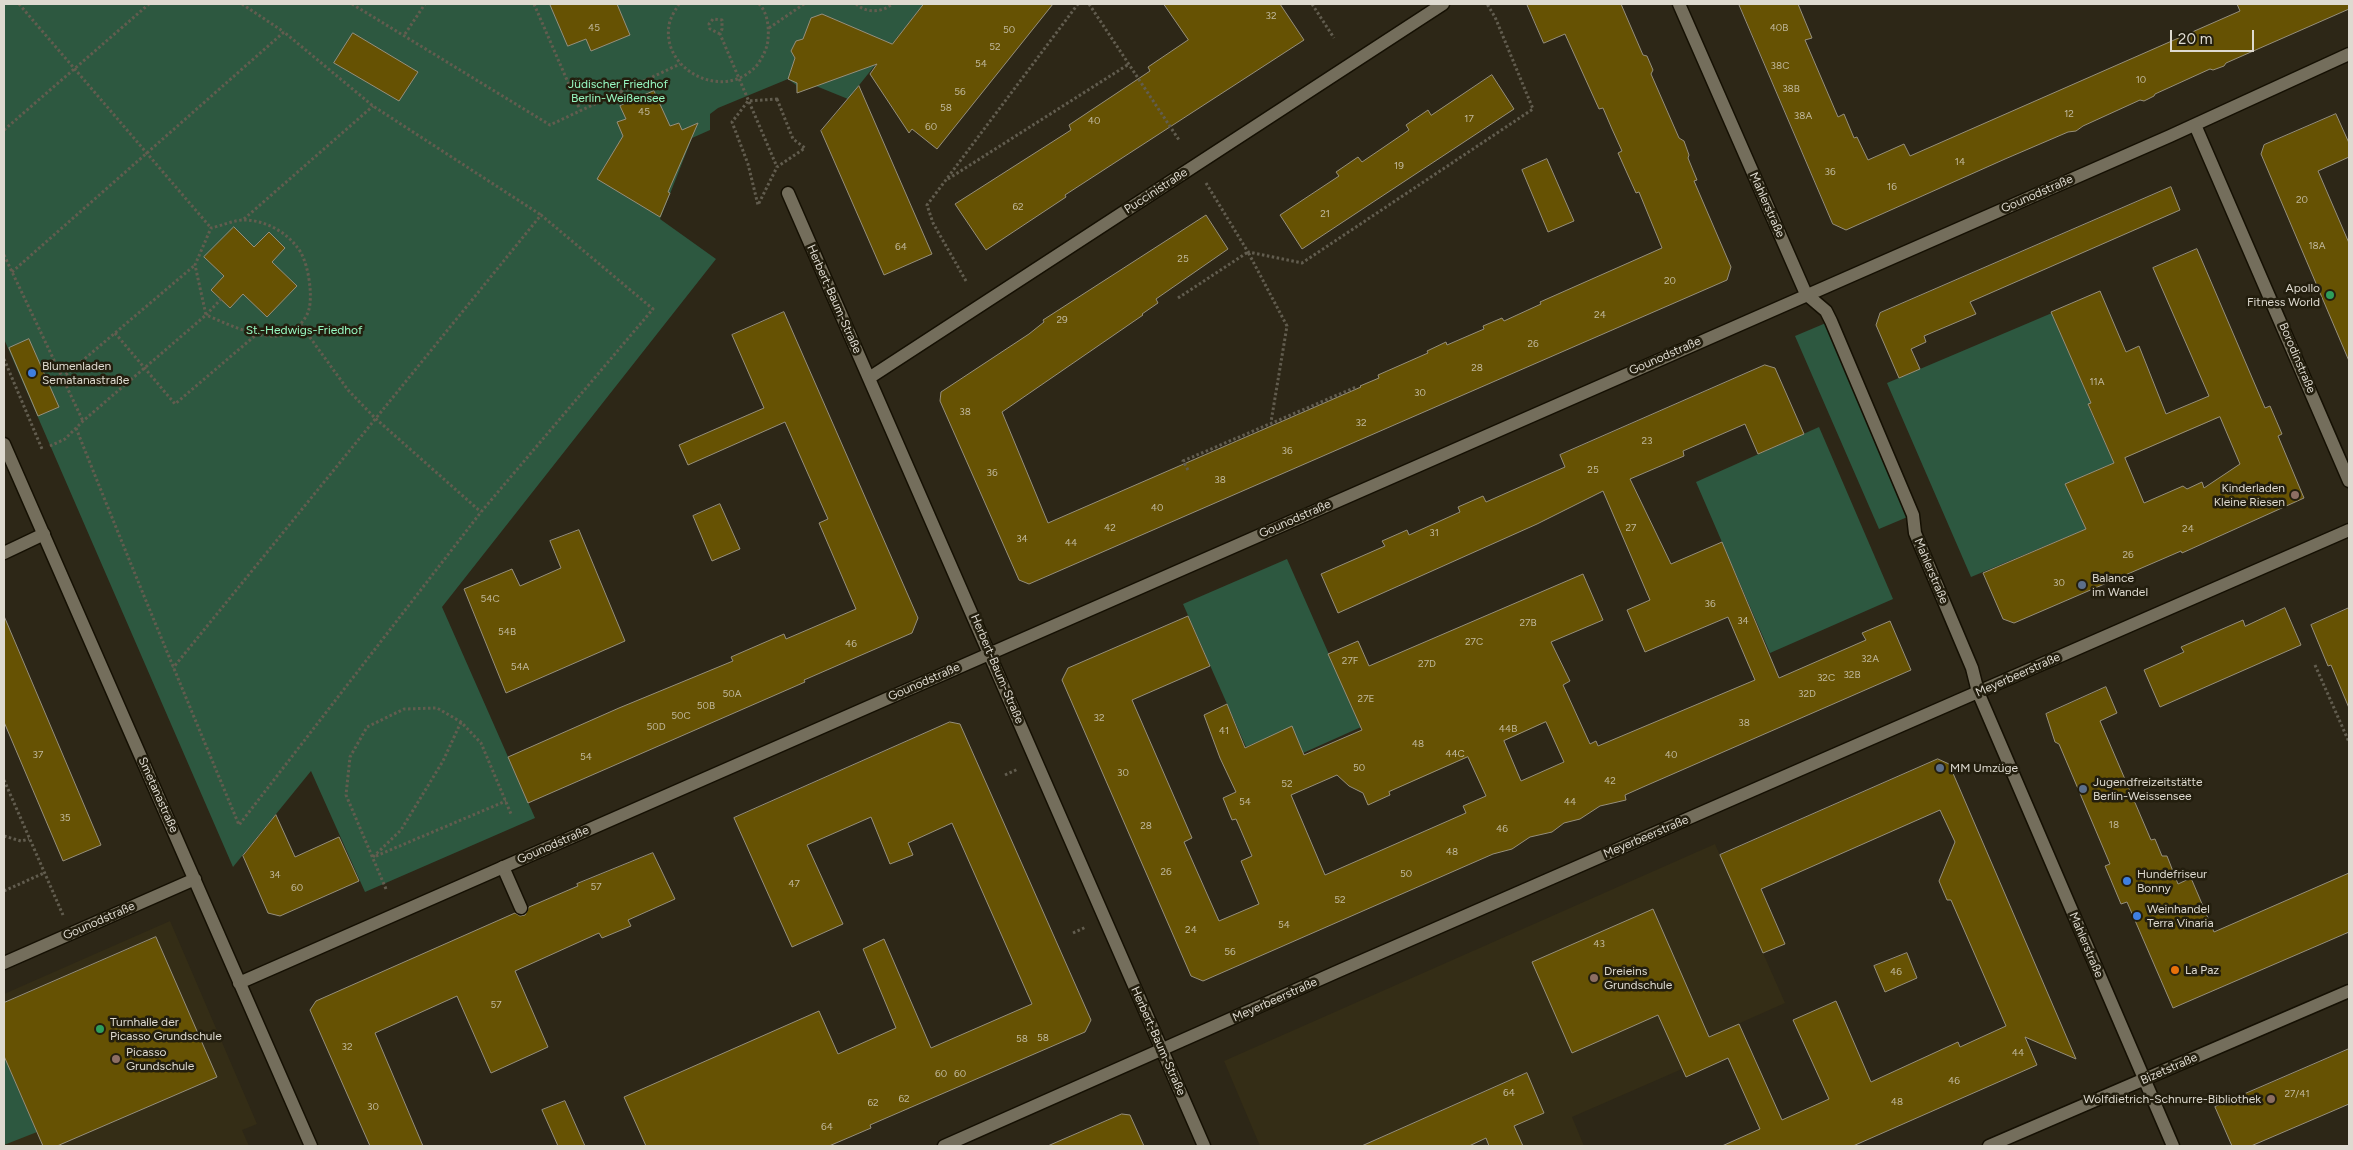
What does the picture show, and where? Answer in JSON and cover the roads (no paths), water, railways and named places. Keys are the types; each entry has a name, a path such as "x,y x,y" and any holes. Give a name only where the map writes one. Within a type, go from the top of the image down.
{"street":[{"name":"Puccinistraße","path":"869,378 1443,4"},
{"name":"Mahlerstraße","path":"1679,4 1806,294 1826,310 1831,321 1913,515 1915,533 1972,668 1978,692 2173,1146"},
{"name":"Gounodstraße","path":"239,983 2195,125 2349,54"},
{"name":"Borodinstraße","path":"2195,125 2349,481"},
{"name":"Herbert-Baum-Straße","path":"788,193 1204,1146"},
{"name":"Smetanastraße","path":"4,444 311,1146"},
{"name":"Meyerbeerstraße","path":"944,1146 2349,530"},
{"path":"4,553 44,534"},
{"path":"503,867 521,908"},
{"name":"Gounodstraße","path":"4,963 195,879"},
{"name":"Bizetstraße","path":"1989,1146 2349,991"}],"place":[{"name":"Apollo Fitness World","path":"2330,295"},
{"name":"Blumenladen Sematanastraße","path":"32,373"},
{"name":"Kinderladen Kleine Riesen","path":"2295,495"},
{"name":"Balance im Wandel","path":"2082,585"},
{"name":"MM Umzüge","path":"1940,768"},
{"name":"Jugendfreizeitstätte Berlin-Weissensee","path":"2083,789"},
{"name":"Hundefriseur Bonny","path":"2127,881"},
{"name":"Weinhandel Terra Vinaria","path":"2137,916"},
{"name":"La Paz","path":"2175,970"},
{"name":"Dreieins Grundschule","path":"1594,978"},
{"name":"Turnhalle der Picasso Grundschule","path":"100,1029"},
{"name":"Picasso Grundschule","path":"116,1059"},
{"name":"Wolfdietrich-Schnurre-Bibliothek","path":"2271,1099"}],"park label":[{"name":"Jüdischer Friedhof Berlin-Weißensee","path":"618,91"},
{"name":"St.-Hedwigs-Friedhof","path":"304,330"}]}
